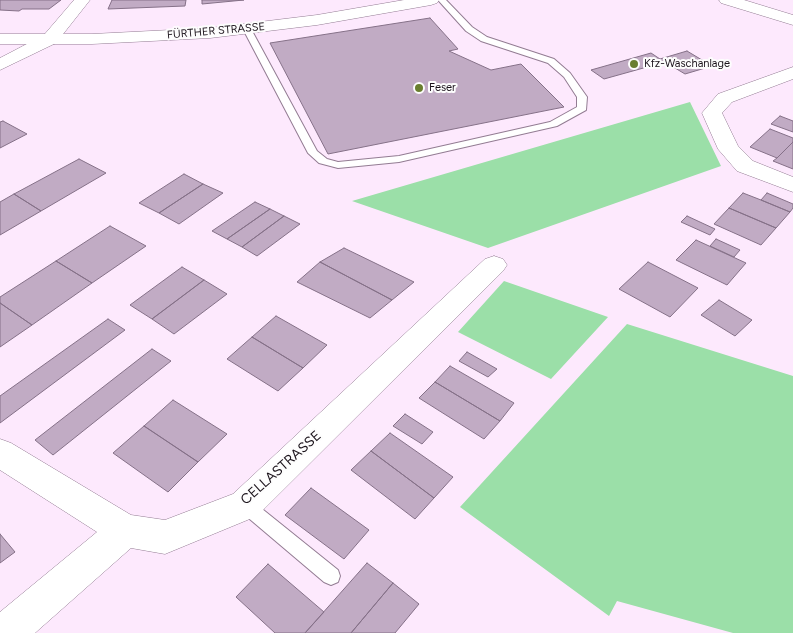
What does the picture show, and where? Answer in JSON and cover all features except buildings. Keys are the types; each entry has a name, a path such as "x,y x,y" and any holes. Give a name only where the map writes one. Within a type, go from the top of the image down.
{"street":[{"path":"0,64 50,39 82,0"},
{"name":"FÜRTHER STRASSE","path":"0,39 210,33 316,20 431,0"},
{"path":"727,0 793,20"},
{"path":"793,73 725,98 712,113 729,149 745,166 793,185"},
{"name":"CELLASTRASSE","path":"0,453 125,531 164,537 245,504 494,265"},
{"path":"5,633 125,531"}],"lane":[{"path":"247,29 312,153 323,161 338,165 399,159 553,124 582,108 582,97 567,75 550,61 484,39 469,29 442,0"},
{"path":"245,504 331,576"}],"green space":[{"path":"690,102 721,166 488,248 352,201"},
{"path":"504,281 608,317 551,379 458,332"},
{"path":"627,324 793,376 793,633 733,633 617,601 609,616 460,507"}],"place":[{"name":"Kfz-Waschanlage","path":"634,64"},
{"name":"Feser","path":"419,88"}]}
